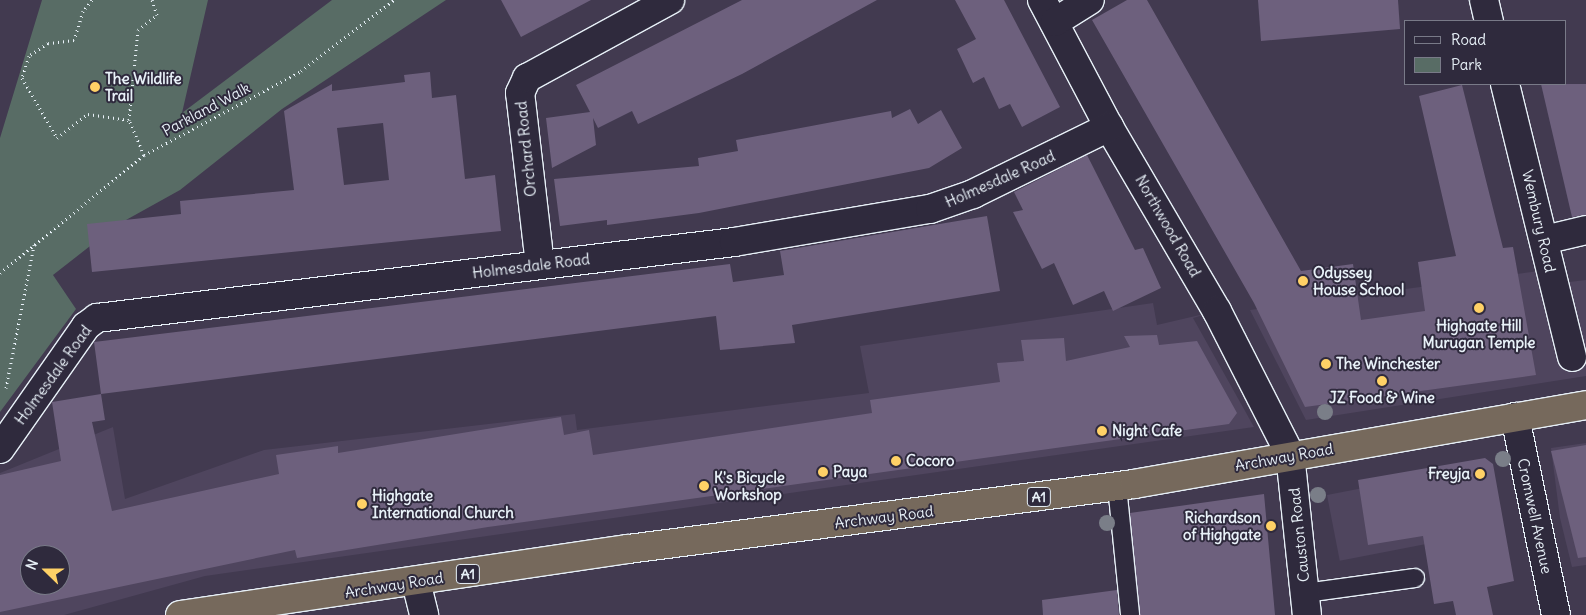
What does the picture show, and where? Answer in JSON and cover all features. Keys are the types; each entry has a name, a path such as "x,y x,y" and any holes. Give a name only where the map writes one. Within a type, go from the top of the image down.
{"highway":[{"name":"Archway Road","path":"180,615 416,582 628,548 1117,486 1290,454 1586,405"}],"street":[{"name":"Orchard Road","path":"540,265 520,93 527,78 670,0"},
{"path":"1048,11 1090,0"},
{"path":"1484,0 1489,20"},
{"name":"Northwood Road","path":"1048,11 1110,127 1217,311 1290,454"},
{"name":"Wembury Road","path":"1505,85 1572,357"},
{"name":"Holmesdale Road","path":"0,449 86,326 97,318 734,242 930,209 973,194 1110,127"},
{"path":"1544,240 1586,230"},
{"name":"Cromwell Avenue","path":"1515,417 1556,615"},
{"name":"Causton Road","path":"1290,454 1306,604"},
{"path":"416,582 424,615"}],"lane":[{"path":"1117,486 1130,615"},
{"path":"1306,604 1415,578"}],"path":[{"path":"92,0 83,11 74,40 48,43 28,56 22,78 57,138 88,114 130,120"},
{"path":"144,155 130,120 138,30 157,15 152,0"},
{"name":"Parkland Walk","path":"0,273 144,155 301,70 394,0"},
{"path":"4,397 34,245"}],"shaded area":[{"path":"1544,240 1569,282 1586,280 1586,376 1306,420 1250,310 1539,271"},
{"path":"1153,303 1157,325 1217,311 1193,318 1254,427 205,576 64,615 0,615 0,473 113,427 125,499 264,450 575,414 577,430 869,393 860,346"},
{"path":"1586,443 1586,565 1572,567 1560,518 1551,448"},
{"path":"1487,464 1500,530 1340,561 1327,495"}],"green space":[{"path":"42,0 208,0 182,113 332,0 446,0 282,109 180,190 117,225 53,275 76,309 0,412 0,138"}],"building":[{"path":"501,0 591,0 521,37"},
{"path":"742,0 877,0 742,74 638,124 632,111 598,128 593,118 596,145 552,168 546,118 590,112 576,85"},
{"path":"955,0 1004,0 1060,107 1022,127 1010,104 999,109 984,77 973,83 957,49 976,39"},
{"path":"1127,0 1147,0 1301,271 1353,264 1361,320 1425,311 1418,262 1456,256 1419,96 1462,85 1503,248 1513,247 1536,375 1305,407 1254,303 1092,20"},
{"path":"1258,0 1398,0 1400,29 1261,41"},
{"path":"430,72 432,98 456,95 465,179 495,175 501,231 92,272 87,224 181,214 180,201 294,190 284,111 332,84 332,91 405,82 404,75","holes":["383,123 389,180 344,185 337,128"]},
{"path":"1586,84 1586,215 1572,217 1541,85"},
{"path":"910,109 918,124 941,110 962,148 929,168 699,213 607,225 607,220 560,226 554,179 699,166 698,158 738,151 736,140 891,111 892,118"},
{"path":"1087,155 1135,250 1143,248 1161,288 1113,311 1104,291 1073,305 1054,263 1042,269 1013,212 1023,210 1014,192"},
{"path":"987,216 1000,291 792,325 795,343 720,350 716,316 101,394 94,342 730,264 733,282 784,275 780,251"},
{"path":"1157,335 1159,345 1197,341 1237,413 1229,424 488,527 297,558 295,550 0,612 0,475 61,461 52,402 101,394 105,420 92,422 112,511 279,474 276,455 338,446 338,453 561,417 564,435 589,430 593,455 872,413 870,400 1000,382 997,363 1024,361 1021,340 1064,338 1066,361 1130,347 1124,336"},
{"path":"1586,445 1586,557 1578,558 1551,451"},
{"path":"1485,458 1493,464 1514,581 1487,587 1493,615 1456,615 1453,601 1434,604 1423,536 1368,545 1358,480"},
{"path":"1264,494 1275,615 1140,615 1130,513"},
{"path":"1117,590 1119,615 1043,615 1042,600"}],"place":[{"name":"The Wildlife Trail","path":"95,87"},
{"name":"Odyssey House School","path":"1303,281"},
{"name":"Highgate Hill Murugan Temple","path":"1479,308"},
{"name":"The Winchester","path":"1326,364"},
{"name":"JZ Food & Wine","path":"1382,381"},
{"name":"Night Cafe","path":"1102,431"},
{"name":"Cocoro","path":"896,461"},
{"name":"Paya","path":"823,472"},
{"name":"Freyja","path":"1480,474"},
{"name":"K's Bicycle Workshop","path":"704,486"},
{"name":"Highgate International Church","path":"362,504"},
{"name":"Richardson of Highgate","path":"1271,526"}]}
